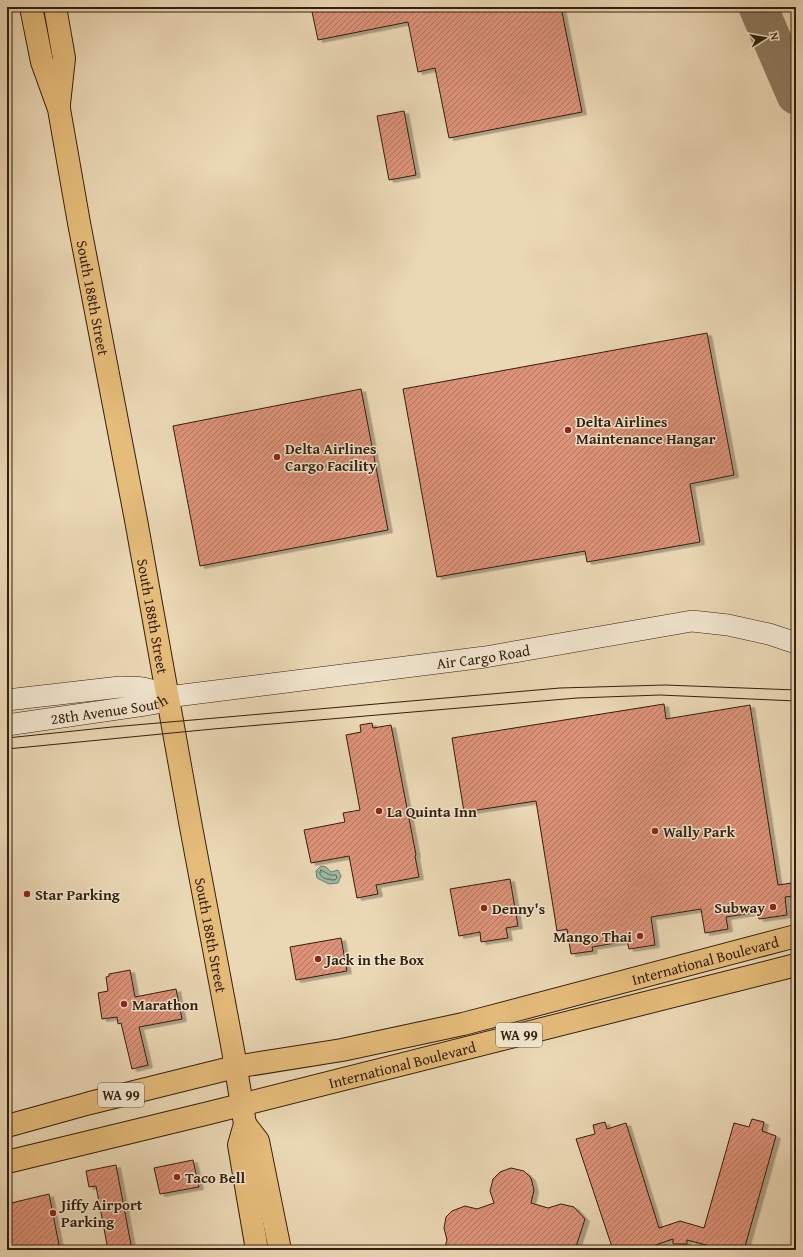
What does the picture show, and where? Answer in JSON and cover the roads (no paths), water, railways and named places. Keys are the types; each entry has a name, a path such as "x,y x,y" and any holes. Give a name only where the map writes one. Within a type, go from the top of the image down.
{"main road":[{"name":"South 188th Street","path":"31,7 42,62 59,109 80,231 136,520 244,1114 258,1141 280,1250"},
{"name":"South 188th Street","path":"55,7 64,58 59,109"},
{"name":"International Boulevard","path":"7,1126 90,1103 235,1067 342,1050 463,1024 796,936"},
{"name":"International Boulevard","path":"7,1162 244,1114 796,965"},
{"name":"South 188th Street","path":"244,1114 239,1145 257,1250"}],"street":[{"name":"Air Cargo Road","path":"167,697 485,657 692,621 707,621 741,628 788,639 796,643"},
{"name":"28th Avenue South","path":"7,700 136,686 147,688 167,697"},
{"name":"28th Avenue South","path":"7,725 157,703 167,697"}],"water":[{"path":"321,866 326,867 331,872 338,870 341,876 338,883 329,884 317,878 316,871"}],"tram line":[{"path":"7,738 112,727 560,688 665,685 796,690"},
{"path":"7,749 213,729 577,698 660,695 796,701"}],"place":[{"name":"Delta Airlines Maintenance Hangar","path":"568,430"},
{"name":"Delta Airlines Cargo Facility","path":"277,457"},
{"name":"La Quinta Inn","path":"379,811"},
{"name":"Wally Park","path":"655,831"},
{"name":"Star Parking","path":"27,894"},
{"name":"Subway","path":"773,907"},
{"name":"Denny's","path":"484,908"},
{"name":"Mango Thai","path":"640,936"},
{"name":"Jack in the Box","path":"318,959"},
{"name":"Marathon","path":"124,1004"},
{"name":"Taco Bell","path":"177,1177"},
{"name":"Jiffy Airport Parking","path":"53,1213"}]}
